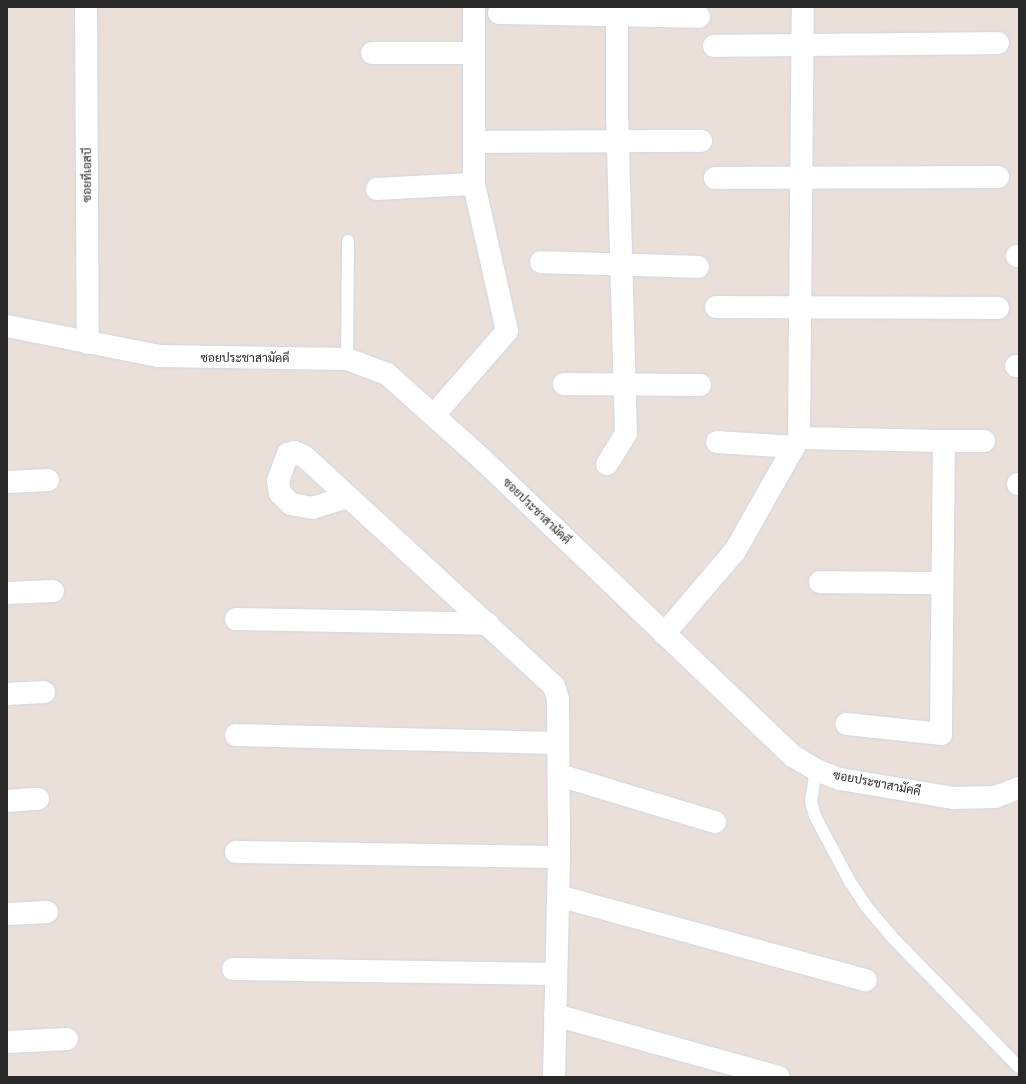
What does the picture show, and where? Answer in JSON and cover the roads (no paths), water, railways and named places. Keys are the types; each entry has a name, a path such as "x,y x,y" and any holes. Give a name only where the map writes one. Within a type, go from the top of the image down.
{"street":[{"name":"ซอยทีเอสบี","path":"86,7 88,343"},
{"path":"434,415 507,331 474,184 474,7"},
{"path":"664,634 735,551 796,443 801,308 803,7"},
{"path":"607,464 626,433 618,142 617,12"},
{"path":"499,13 617,12 699,17"},
{"path":"714,46 803,47 998,43"},
{"path":"372,53 474,53"},
{"path":"474,142 701,141"},
{"path":"715,178 998,177"},
{"path":"377,189 474,184"},
{"path":"540,262 698,267"},
{"path":"716,308 998,308"},
{"name":"ซอยประชาสามัคคี","path":"7,326 158,356 348,360 387,374 434,415 793,756 816,770 840,779 954,798 995,797 1019,788"},
{"path":"564,384 700,385"},
{"path":"847,724 941,734 944,441"},
{"path":"717,442 796,443 984,441"},
{"path":"7,482 48,480"},
{"path":"348,497 554,686 558,699 559,775 559,857 554,1077"},
{"path":"820,582 942,583"},
{"path":"7,593 53,591"},
{"path":"236,618 488,624"},
{"path":"7,694 44,692"},
{"path":"236,735 558,743"},
{"path":"559,775 715,822"},
{"path":"7,801 38,799"},
{"path":"236,852 559,857"},
{"path":"558,896 866,980"},
{"path":"7,914 47,912"},
{"path":"233,969 556,974"},
{"path":"555,1014 779,1077"},
{"path":"7,1042 67,1039"}],"lane":[{"path":"348,241 348,360"},
{"path":"816,770 812,801 815,816 850,882 866,906 890,936 1019,1067"}]}
